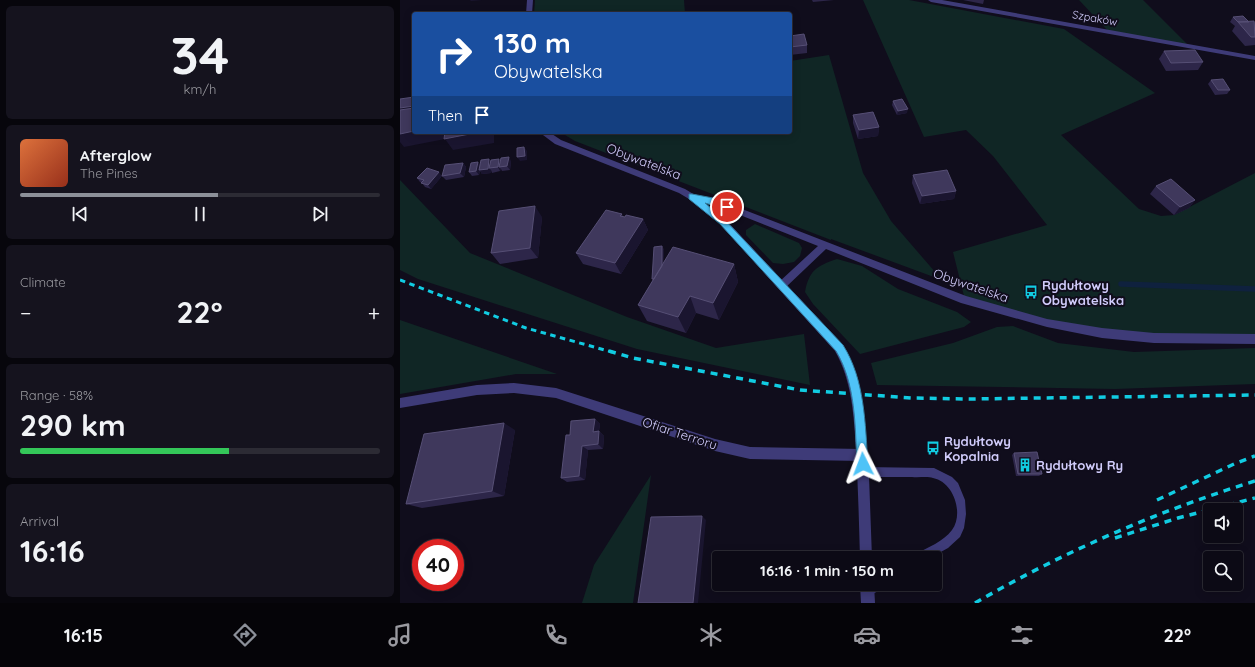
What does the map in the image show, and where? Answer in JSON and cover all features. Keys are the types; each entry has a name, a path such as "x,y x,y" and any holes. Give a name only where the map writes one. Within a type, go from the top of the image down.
{"street":[{"path":"529,12 530,0"},
{"name":"Szpaków","path":"931,0 1255,58"},
{"name":"Obywatelska","path":"546,134 565,145 682,191 692,197 722,222 839,348 848,362 856,394 862,455"},
{"name":"Obywatelska","path":"692,197 713,201 965,300 1047,323 1102,333 1154,338 1255,339"},
{"path":"782,285 825,245"},
{"name":"Ofiar Terroru","path":"400,403 477,390 514,388 556,392 715,445 750,453 862,455"},
{"path":"862,455 866,551"}],"lane":[{"path":"863,472 934,473 945,478 956,489 960,507 960,526 956,533 930,551"}],"green space":[{"path":"535,0 684,0 685,12 534,12"},
{"path":"863,0 909,0 1064,29 1155,93 1061,135 1139,209 1161,216 1174,215 1255,173 1255,339 1102,333 965,300 953,252 1047,225 993,156 966,130 924,137"},
{"path":"1079,0 1143,0 1189,46 1109,32"},
{"path":"829,55 863,173 891,221 942,280 831,240 575,141 563,134 792,134 792,61"},
{"path":"400,180 470,253 627,317 716,348 804,334 810,385 637,349 418,279 400,270"},
{"path":"755,224 799,243 802,248 800,256 794,262 783,264 773,263 746,235 746,230"},
{"path":"837,259 862,266 898,289 957,312 971,322 964,327 860,354 813,304 805,292 811,274 824,264"},
{"path":"400,320 557,374 516,374 400,394"},
{"path":"1013,326 1058,343 1134,352 1255,348 1255,384 1115,389 877,385 871,363 953,343 997,327"},
{"path":"651,475 633,603 582,603 594,565"}],"building":[{"path":"1243,16 1249,22 1238,22 1233,17"},
{"path":"1254,21 1255,37 1251,37 1238,22"},
{"path":"804,34 807,45 792,47 792,36"},
{"path":"1195,50 1203,62 1171,63 1164,51"},
{"path":"1223,79 1230,90 1218,90 1211,80"},
{"path":"412,97 412,106 400,108 400,99"},
{"path":"902,99 908,109 898,111 893,101"},
{"path":"412,108 412,131 400,134 400,110"},
{"path":"873,112 879,127 859,130 853,115"},
{"path":"445,134 470,134 444,139"},
{"path":"524,147 525,156 517,157 517,148"},
{"path":"509,157 507,166 499,167 501,158"},
{"path":"489,159 488,169 479,170 481,160"},
{"path":"499,159 498,167 489,168 491,160"},
{"path":"478,162 476,171 469,172 471,163"},
{"path":"463,163 460,173 442,176 445,165"},
{"path":"427,168 439,172 428,185 421,183 424,180 417,178"},
{"path":"947,170 956,191 922,196 913,175"},
{"path":"1171,179 1195,200 1180,207 1156,186"},
{"path":"535,206 530,248 491,253 499,211"},
{"path":"606,210 622,214 620,216 625,217 626,215 643,219 615,263 576,253"},
{"path":"662,246 662,266 654,279 652,279 654,247"},
{"path":"673,247 734,264 713,303 690,296 678,317 638,305"},
{"path":"595,419 593,432 599,431 598,444 582,446 579,476 561,478 566,435 570,435 571,421"},
{"path":"504,423 492,491 406,504 424,434"},
{"name":"Rydułtowy Ry","path":"1037,452 1042,474 1018,474 1014,453"},
{"path":"702,516 693,603 638,603 651,517"}],"waterway":[{"path":"1121,284 1255,289"}],"railway":[{"path":"400,280 526,328 612,352"},
{"path":"609,351 633,358 800,390 911,398 970,399 1255,395"},
{"path":"1157,500 1234,464 1255,456"},
{"path":"975,603 1008,584 1112,534 1147,519 1255,481"},
{"path":"1115,538 1178,518 1255,498"}],"place":[{"name":"Rydułtowy Obywatelska","path":"1031,292"},
{"name":"Rydułtowy Kopalnia","path":"933,448"},
{"name":"Rydułtowy Ry","path":"1025,465"}],"route":[{"path":"727,207 713,201 692,197 722,222 782,285 839,348 848,362 851,369 856,394 863,464"}]}
